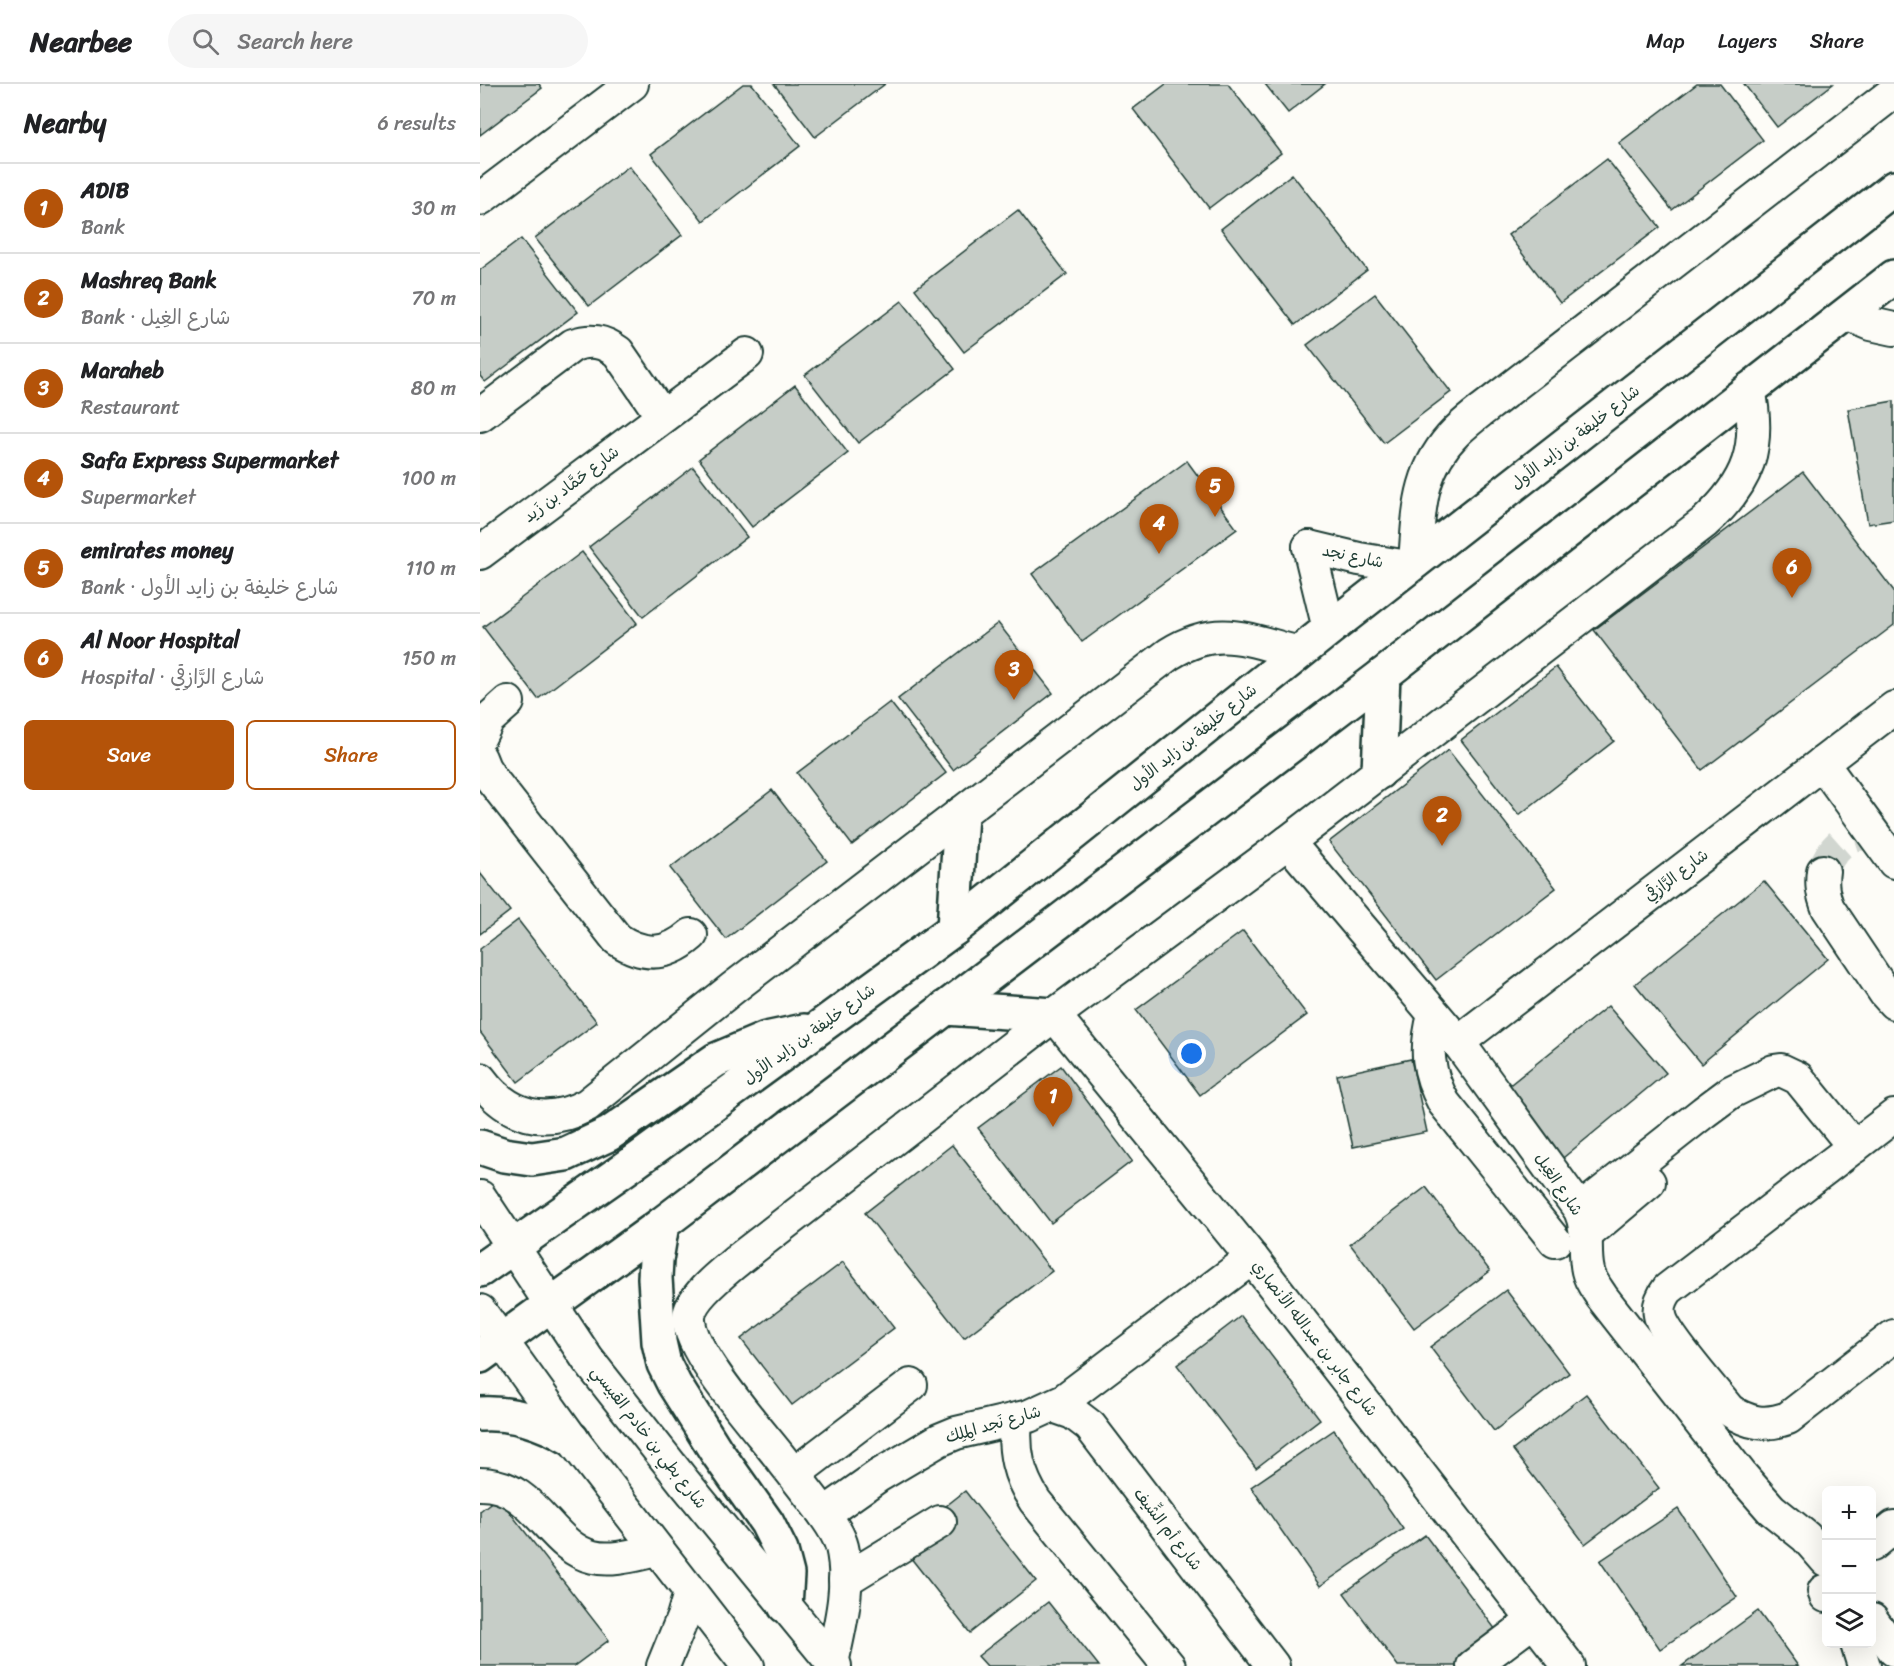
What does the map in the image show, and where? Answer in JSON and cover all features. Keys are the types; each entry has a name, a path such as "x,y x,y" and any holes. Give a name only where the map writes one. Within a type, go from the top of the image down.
{"main road":[{"name":"شارع خليفة بن زايد الأول","path":"480,1269 636,1161 954,929 1329,628 1894,188"},
{"path":"491,1348 662,1224 1383,675 1894,277"},
{"path":"1378,772 1383,675"},
{"path":"954,929 962,814"},
{"path":"945,1008 1054,1015"},
{"path":"480,1147 504,1155 532,1160 566,1154 609,1134 716,1060 766,1039 815,1030"},
{"path":"662,1224 656,1260 655,1287 659,1342 664,1364 716,1451 767,1523 781,1551 787,1574 785,1606"},
{"path":"480,1414 522,1416 548,1425 572,1439"}],"street":[{"path":"480,199 632,84"},
{"path":"1412,564 1420,500 1427,475 1439,452 1456,432 1508,389 1894,92"},
{"path":"1848,314 1871,324 1894,328"},
{"path":"480,415 573,345 585,341 597,341 618,352 663,416"},
{"name":"شارع حَمَّاد بن زَيد","path":"480,553 747,354"},
{"path":"833,1665 845,1580 842,1547 834,1528 824,1514 719,1381 692,1332 689,1316 697,1300 710,1284 739,1258 1054,1015 1288,842 1705,522 1721,508 1745,472 1754,431 1749,389"},
{"name":"شارع نجد","path":"1329,628 1309,547 1359,559 1412,564"},
{"path":"480,1079 508,1107 524,1114 540,1117 573,1113 587,1105 733,988 1169,654 1185,644 1202,638 1220,636 1239,637 1299,653"},
{"path":"480,736 488,720 508,702"},
{"name":"شارع الرَّازقِي","path":"1458,1042 1894,708"},
{"path":"480,758 490,777 617,939 629,947 655,952 669,950 691,934"},
{"path":"1822,763 1894,862"},
{"name":"شارع الغِيل","path":"1288,842 1458,1042 1583,1222 1588,1271 1602,1297 1742,1476 1771,1509 1806,1537 1822,1555"},
{"path":"1823,871 1823,896 1828,908 1894,1003"},
{"name":"شارع جابر بن عبدالله الأنصاري","path":"1054,1015 1252,1258 1569,1666"},
{"path":"1434,1015 1429,1033 1428,1051 1435,1087 1444,1103 1555,1241"},
{"path":"1583,1222 1704,1112 1731,1092 1767,1073 1781,1070 1798,1078 1854,1147"},
{"path":"1894,1116 1668,1289 1660,1306 1660,1315 1668,1332 1729,1410 1751,1422 1764,1424 1776,1422 1793,1414 1894,1335"},
{"name":"شارع بطي بن خادم القبيسي","path":"480,1197 588,1360 833,1665"},
{"name":"شارع نَجد المِلِك","path":"824,1514 878,1476 939,1440 956,1433 1016,1420 1053,1406 1085,1385 1252,1258"},
{"path":"480,1311 491,1348 572,1439 748,1666"},
{"path":"794,1474 911,1385"},
{"name":"شارع أم الشِّيف","path":"1053,1406 1073,1413 1090,1426 1273,1666"},
{"path":"1016,1420 1015,1454 1019,1471 1035,1502 1169,1666"},
{"path":"480,1484 499,1486 519,1496 563,1539 581,1553 604,1559 657,1550"},
{"path":"845,1580 940,1522"},
{"path":"1876,1542 1894,1527"},
{"path":"663,1666 690,1593"},
{"path":"1473,1666 1533,1621"},
{"path":"1876,1625 1894,1650"},
{"path":"1858,1648 1864,1666"}],"building":[{"path":"480,84 539,84 542,88 480,135"},
{"path":"743,84 752,84 800,146 703,221 651,154"},
{"path":"774,84 885,84 815,137"},
{"path":"1166,84 1228,84 1281,153 1209,208 1133,109"},
{"path":"1265,84 1325,84 1288,113"},
{"path":"1697,84 1720,84 1763,140 1672,210 1619,143"},
{"path":"1744,84 1833,84 1777,127"},
{"path":"1607,159 1660,227 1560,303 1508,235"},
{"path":"629,166 682,235 589,306 535,238"},
{"path":"1292,174 1367,270 1295,325 1221,229"},
{"path":"1018,210 1067,274 964,352 915,289"},
{"path":"521,239 578,312 485,382 480,376 480,270"},
{"path":"1375,294 1451,392 1384,443 1307,345"},
{"path":"902,301 955,369 858,443 805,375"},
{"path":"795,385 848,453 752,527 699,459"},
{"path":"1894,401 1894,520 1868,524 1848,409"},
{"path":"1187,461 1237,529 1082,642 1032,574"},
{"path":"693,467 747,537 643,617 589,547"},
{"path":"1803,472 1894,591 1894,625 1702,770 1594,630"},
{"path":"582,552 637,623 538,699 483,627"},
{"path":"998,623 1053,693 953,770 898,699"},
{"path":"1556,667 1614,741 1519,815 1461,740"},
{"path":"890,702 946,773 852,845 797,773"},
{"path":"1448,750 1556,888 1436,980 1329,842"},
{"path":"772,790 827,861 726,939 670,868"},
{"path":"480,873 510,911 480,934"},
{"path":"1764,881 1828,959 1701,1064 1635,984"},
{"path":"518,920 597,1022 518,1082 480,1032 480,949"},
{"path":"1243,931 1307,1015 1200,1095 1136,1010"},
{"path":"1608,1006 1666,1073 1558,1162 1501,1092"},
{"path":"1411,1059 1427,1132 1353,1147 1337,1075"},
{"path":"1061,1066 1132,1161 1051,1223 978,1128"},
{"path":"952,1145 1052,1271 964,1338 865,1213"},
{"path":"1426,1187 1490,1271 1414,1328 1350,1244"},
{"path":"843,1262 894,1328 792,1405 741,1339"},
{"path":"1506,1290 1569,1373 1494,1431 1430,1347"},
{"path":"1241,1316 1320,1419 1256,1468 1177,1365"},
{"path":"1586,1394 1659,1488 1585,1544 1513,1450"},
{"path":"1334,1430 1403,1529 1320,1586 1251,1487"},
{"path":"965,1491 1036,1581 970,1633 899,1543"},
{"path":"498,1497 609,1640 574,1666 480,1666 480,1511"},
{"path":"1678,1509 1737,1597 1660,1649 1600,1561"},
{"path":"1425,1535 1499,1634 1455,1666 1398,1666 1344,1593"},
{"path":"1048,1602 1099,1666 987,1666 978,1656"},
{"path":"1758,1611 1798,1666 1682,1666"}],"tunnel":[{"path":"1823,871 1835,849 1852,837 1872,836 1882,841 1892,851"}],"place":[{"name":"emirates money","path":"1215,517"},
{"name":"Safa Express Supermarket","path":"1159,554"},
{"name":"Al Noor Hospital","path":"1792,598"},
{"name":"Maraheb","path":"1014,700"},
{"name":"Mashreq Bank","path":"1442,846"},
{"name":"ADIB","path":"1053,1127"}]}
